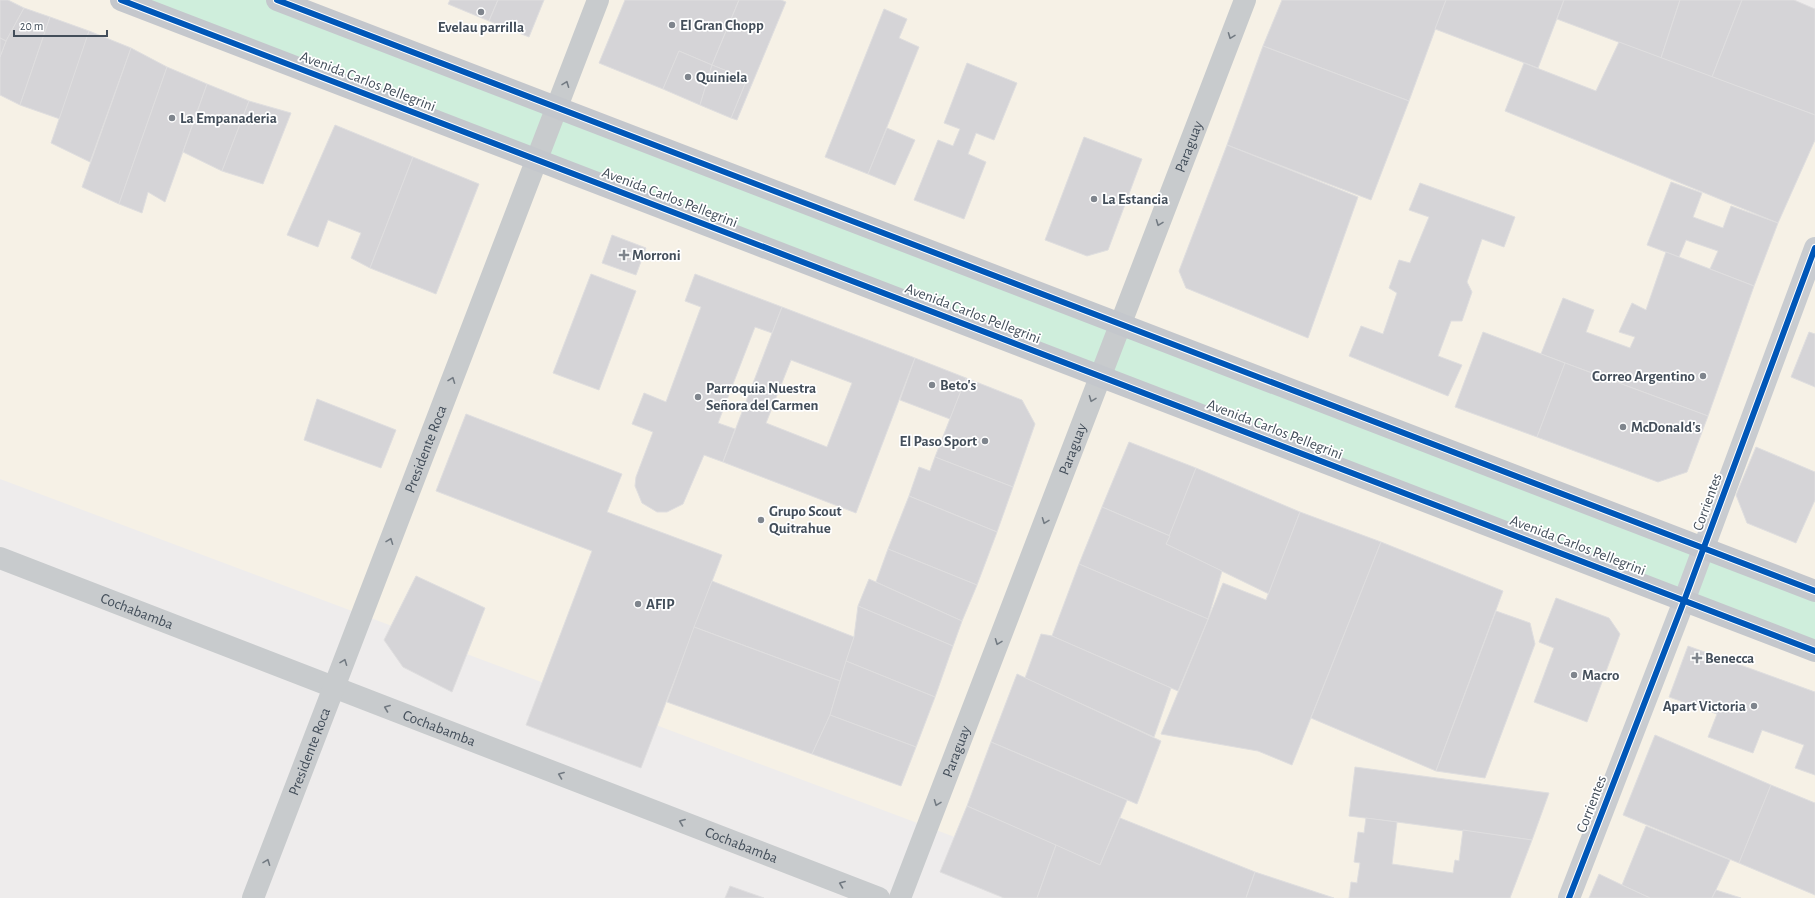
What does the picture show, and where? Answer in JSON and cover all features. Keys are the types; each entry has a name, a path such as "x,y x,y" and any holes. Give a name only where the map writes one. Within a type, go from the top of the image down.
{"main road":[{"name":"Avenida Carlos Pellegrini","path":"121,0 1815,651"},
{"path":"277,0 1815,591"},
{"name":"Corrientes","path":"1569,898 1704,548 1815,248"}],"street":[{"name":"Presidente Roca","path":"253,898 598,0"},
{"name":"Paraguay","path":"900,898 1245,0"},
{"name":"Cochabamba","path":"0,558 878,898"}],"shaded area":[{"path":"0,0 1509,0 1815,115 1815,898 1117,898 0,479"}],"green space":[{"path":"121,0 277,0 1815,591 1815,651"}],"building":[{"path":"0,0 8,0 24,8 6,41 0,38"},
{"name":"Evelau parrilla","path":"450,0 498,0 489,21 448,4"},
{"path":"498,0 544,0 529,37 489,21"},
{"name":"El Gran Chopp","path":"625,0 739,0 712,65 679,51 663,89 599,63"},
{"path":"739,0 781,0 786,2 737,120 731,118 747,79 712,65"},
{"path":"1282,0 1446,0 1409,101 1263,46"},
{"path":"1446,0 1564,0 1538,68 1435,29"},
{"path":"1564,0 1680,0 1661,58 1557,19"},
{"path":"1680,0 1742,0 1712,77 1661,58"},
{"path":"1742,0 1794,0 1815,9 1815,115 1712,77"},
{"path":"24,8 50,17 20,105 0,95 0,57 6,41"},
{"path":"884,9 907,19 899,38 919,47 868,174 825,157"},
{"path":"50,17 89,31 60,119 20,105"},
{"path":"89,31 131,48 90,162 51,143"},
{"path":"0,38 6,41 0,57"},
{"path":"1619,42 1815,115 1815,140 1778,223 1505,111 1524,63 1596,91"},
{"path":"1263,46 1409,101 1371,200 1227,145"},
{"path":"131,48 167,67 119,204 82,187"},
{"name":"Quiniela","path":"679,51 712,65 700,105 663,89"},
{"path":"967,63 1017,83 994,140 976,133 968,154 986,162 964,219 914,200 938,140 953,146 960,129 944,123"},
{"path":"712,65 747,79 731,118 700,105"},
{"name":"La Empanaderia","path":"167,67 207,84 165,202 148,192 142,213 119,204"},
{"path":"207,84 249,101 222,171 183,152"},
{"path":"249,101 291,113 263,184 222,171"},
{"path":"335,125 413,157 370,268 351,258 361,233 328,220 318,247 287,235"},
{"path":"887,128 915,140 895,185 868,174"},
{"name":"La Estancia","path":"1084,137 1142,159 1108,250 1087,256 1045,240"},
{"path":"1227,145 1358,197 1308,338 1186,288 1179,271"},
{"path":"413,157 479,184 436,294 370,268"},
{"path":"1671,182 1702,193 1693,217 1723,228 1731,206 1778,223 1754,286 1710,269 1718,251 1686,240 1679,257 1647,245"},
{"path":"1420,183 1515,217 1504,247 1482,239 1467,282 1472,292 1462,321 1451,321 1438,356 1462,365 1448,396 1349,356 1361,326 1383,334 1397,293 1389,288 1399,260 1410,263 1429,217 1409,210"},
{"name":"Morroni","path":"612,235 646,248 636,275 602,263"},
{"path":"1666,252 1754,286 1708,416 1541,354 1563,298 1594,310 1586,332 1630,348 1635,337 1619,332 1632,303 1646,310"},
{"path":"591,274 636,291 599,390 553,373"},
{"name":"Parroquia Nuestra Señora del Carmen","path":"695,274 782,307 772,333 755,327 718,423 735,429 723,462 704,455 683,504 667,512 657,512 642,503 635,486 636,477 653,432 632,424 644,393 666,402 701,307 685,301"},
{"path":"782,307 915,358 856,513 723,462","holes":["791,360 852,383 827,447 766,423"]},
{"path":"1483,332 1565,363 1537,437 1455,407"},
{"path":"1809,332 1815,334 1815,387 1791,377"},
{"path":"915,358 966,378 950,419 900,400"},
{"name":"McDonald's","path":"1565,363 1708,416 1687,472 1658,482 1537,437"},
{"name":"El Paso Sport","path":"966,378 1022,400 1035,424 1013,487 935,457"},
{"path":"317,399 396,430 381,468 304,440"},
{"name":"AFIP","path":"466,414 622,474 607,512 722,555 641,768 526,725 592,551 436,491"},
{"path":"1129,442 1196,468 1170,536 1102,507"},
{"path":"1756,447 1815,472 1815,500 1796,543 1747,523 1736,495"},
{"path":"935,457 1013,487 997,532 909,496 919,467 930,471"},
{"path":"1196,468 1300,512 1269,594 1166,544"},
{"path":"909,496 997,532 977,585 888,549"},
{"path":"1102,507 1170,536 1166,544 1222,571 1208,619 1079,564"},
{"path":"1300,512 1381,542 1292,765 1258,751 1161,734 1223,583 1266,600"},
{"path":"1381,542 1503,591 1436,771 1311,718"},
{"path":"888,549 977,585 962,621 876,582"},
{"path":"1079,564 1208,619 1178,691 1052,636"},
{"path":"416,576 485,608 452,692 403,667 384,640"},
{"path":"869,579 962,621 953,646 858,606"},
{"path":"712,581 854,637 840,681 694,627"},
{"name":"Macro","path":"1556,598 1609,618 1620,634 1587,722 1534,702 1554,648 1539,642"},
{"path":"858,606 953,646 935,697 846,661 854,637"},
{"path":"1496,611 1530,623 1535,644 1485,778 1436,771"},
{"path":"694,627 840,681 830,715 812,754 667,702"},
{"path":"1041,634 1052,636 1171,688 1154,737 1025,678"},
{"name":"Apart Victoria","path":"1688,646 1815,692 1815,775 1795,768 1804,745 1762,730 1753,753 1708,737 1717,714 1669,697"},
{"path":"846,661 935,697 916,747 830,715"},
{"path":"1017,674 1161,741 1137,804 991,742"},
{"path":"830,715 916,747 901,786 812,754"},
{"path":"1655,735 1771,785 1739,863 1623,815"},
{"path":"991,742 1127,800 1100,865 967,806"},
{"path":"1355,767 1549,793 1532,840 1349,816"},
{"path":"1771,785 1815,803 1815,895 1739,863"},
{"path":"967,806 1056,845 1037,898 1004,898 940,872"},
{"path":"1120,818 1255,872 1246,898 1037,898 1056,845 1100,865"},
{"path":"1366,818 1397,822 1392,864 1453,873 1455,860 1459,861 1463,830 1532,840 1510,898 1349,898 1351,882 1357,883 1360,863 1354,862 1358,832 1364,833"},
{"path":"1646,826 1730,860 1712,898 1650,898 1622,885"},
{"path":"1255,872 1334,898 1246,898"},
{"path":"1599,874 1622,885 1650,898 1589,898"},
{"path":"730,886 764,898 725,898"},
{"path":"1716,890 1741,898 1712,898"}],"cycle path":[{"path":"121,0 1815,651"},
{"path":"277,0 1815,591"},
{"path":"1569,898 1684,601 1815,248"}],"place":[{"name":"Evelau parrilla","path":"481,12"},
{"name":"El Gran Chopp","path":"672,25"},
{"name":"Quiniela","path":"688,77"},
{"name":"La Empanaderia","path":"172,118"},
{"name":"La Estancia","path":"1094,199"},
{"name":"Morroni","path":"624,255"},
{"name":"Correo Argentino","path":"1703,376"},
{"name":"Beto's","path":"932,385"},
{"name":"Parroquia Nuestra Señora del Carmen","path":"698,397"},
{"name":"McDonald's","path":"1623,427"},
{"name":"El Paso Sport","path":"985,441"},
{"name":"Grupo Scout Quitrahue","path":"761,520"},
{"name":"AFIP","path":"638,604"},
{"name":"Benecca","path":"1697,658"},
{"name":"Macro","path":"1574,675"},
{"name":"Apart Victoria","path":"1754,706"}]}
